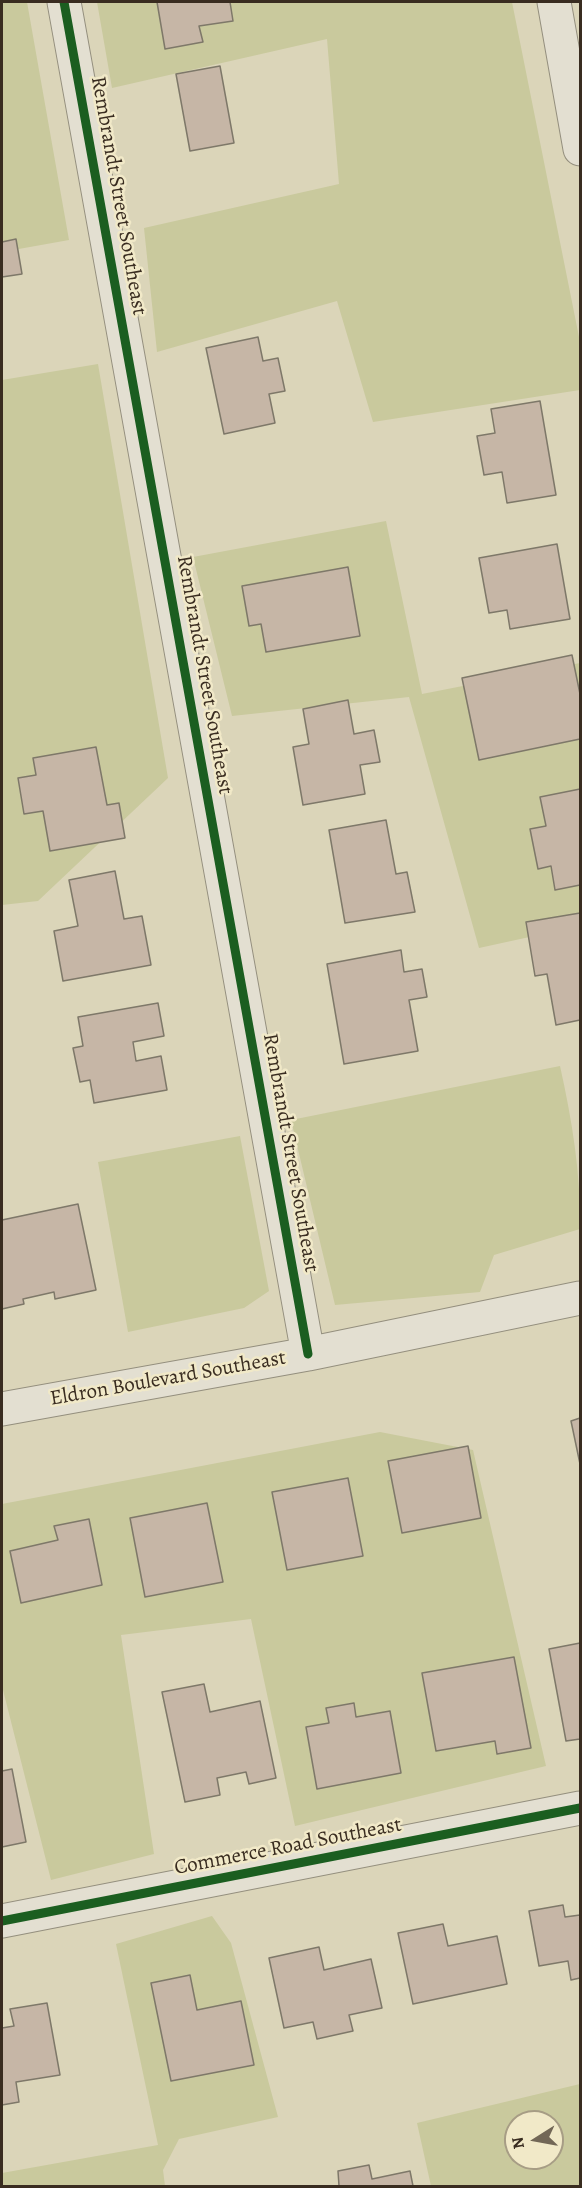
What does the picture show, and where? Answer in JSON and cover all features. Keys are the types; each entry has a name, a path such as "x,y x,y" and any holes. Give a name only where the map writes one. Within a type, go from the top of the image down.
{"street":[{"name":"Rembrandt Street Southeast","path":"64,2 308,1354"},
{"path":"554,2 580,149"},
{"name":"Eldron Boulevard Southeast","path":"2,1409 308,1354 580,1298"},
{"name":"Commerce Road Southeast","path":"2,1921 580,1808"}],"green space":[{"path":"2,2 27,2 69,240 2,252"},
{"path":"97,2 512,2 580,342 580,390 373,422 337,301 157,352 144,228 339,184 327,39 112,88"},
{"path":"98,364 168,778 38,901 2,905 2,380"},
{"path":"386,521 422,694 580,663 580,926 479,948 409,697 232,716 193,557"},
{"path":"560,1066 575,1147 580,1229 494,1255 480,1292 335,1305 291,1120"},
{"path":"240,1136 269,1291 244,1308 128,1332 98,1162"},
{"path":"380,1432 473,1450 546,1766 295,1826 251,1619 121,1635 154,1854 51,1880 2,1686 2,1504"},
{"path":"212,1916 231,1943 278,2117 179,2139 163,2170 165,2186 2,2186 2,2173 158,2145 116,1944"},
{"path":"580,2084 580,2186 431,2186 417,2123"}],"building":[{"path":"157,2 230,2 233,21 199,26 203,42 165,49"},
{"path":"220,66 234,143 190,151 176,74"},
{"path":"16,239 22,274 2,277 2,242"},
{"path":"258,337 263,361 278,358 285,391 269,394 275,423 224,434 206,348"},
{"path":"540,401 556,495 507,503 502,472 484,475 477,436 495,433 491,409"},
{"path":"557,544 570,619 510,629 507,610 489,613 479,558"},
{"path":"348,567 360,636 266,652 261,624 249,626 242,586"},
{"path":"572,655 580,694 580,739 479,760 462,678"},
{"path":"348,700 354,734 374,730 380,762 360,765 365,794 303,805 293,747 309,744 303,709"},
{"path":"96,747 107,805 119,803 125,838 50,851 43,811 24,814 18,778 36,775 33,758"},
{"path":"580,789 580,885 555,890 551,866 538,869 530,829 546,826 540,797"},
{"path":"386,820 396,874 407,872 415,912 345,923 329,830"},
{"path":"115,871 124,919 142,916 151,965 63,981 54,931 78,926 69,880"},
{"path":"580,913 580,1020 556,1025 547,974 535,976 526,922"},
{"path":"401,950 404,972 422,969 427,997 409,1000 418,1051 344,1064 327,964"},
{"path":"158,1003 164,1036 133,1042 136,1061 161,1056 167,1090 94,1103 90,1080 80,1082 73,1048 83,1046 78,1017"},
{"path":"78,1204 96,1290 55,1299 54,1292 23,1299 24,1304 2,1309 2,1220"},
{"path":"580,1418 580,1464 571,1421"},
{"path":"468,1446 481,1518 402,1533 388,1461"},
{"path":"348,1478 363,1556 287,1570 272,1492"},
{"path":"207,1503 223,1582 145,1597 130,1518"},
{"path":"89,1519 102,1585 21,1603 10,1551 58,1540 54,1526"},
{"path":"580,1643 580,1739 566,1741 549,1649"},
{"path":"514,1657 531,1748 497,1754 495,1741 436,1751 422,1673"},
{"path":"204,1684 210,1712 260,1701 276,1778 249,1784 246,1772 217,1778 220,1795 185,1802 162,1692"},
{"path":"354,1703 356,1717 390,1711 401,1773 317,1789 306,1727 329,1723 326,1708"},
{"path":"12,1769 26,1842 2,1847 2,1771"},
{"path":"563,1905 565,1917 580,1915 580,1978 571,1980 568,1961 539,1966 529,1911"},
{"path":"443,1924 448,1946 497,1936 507,1984 413,2004 398,1933"},
{"path":"319,1947 324,1970 371,1959 382,2008 349,2015 353,2031 317,2039 313,2022 284,2028 269,1958"},
{"path":"190,1975 197,2010 241,2001 254,2065 171,2081 151,1983"},
{"path":"47,2003 60,2075 16,2082 19,2102 2,2105 2,2028 14,2026 10,2009"},
{"path":"369,2165 372,2179 410,2171 413,2186 339,2186 338,2171"}],"cycle path":[{"path":"64,2 308,1354"},
{"path":"2,1921 580,1808"}]}
